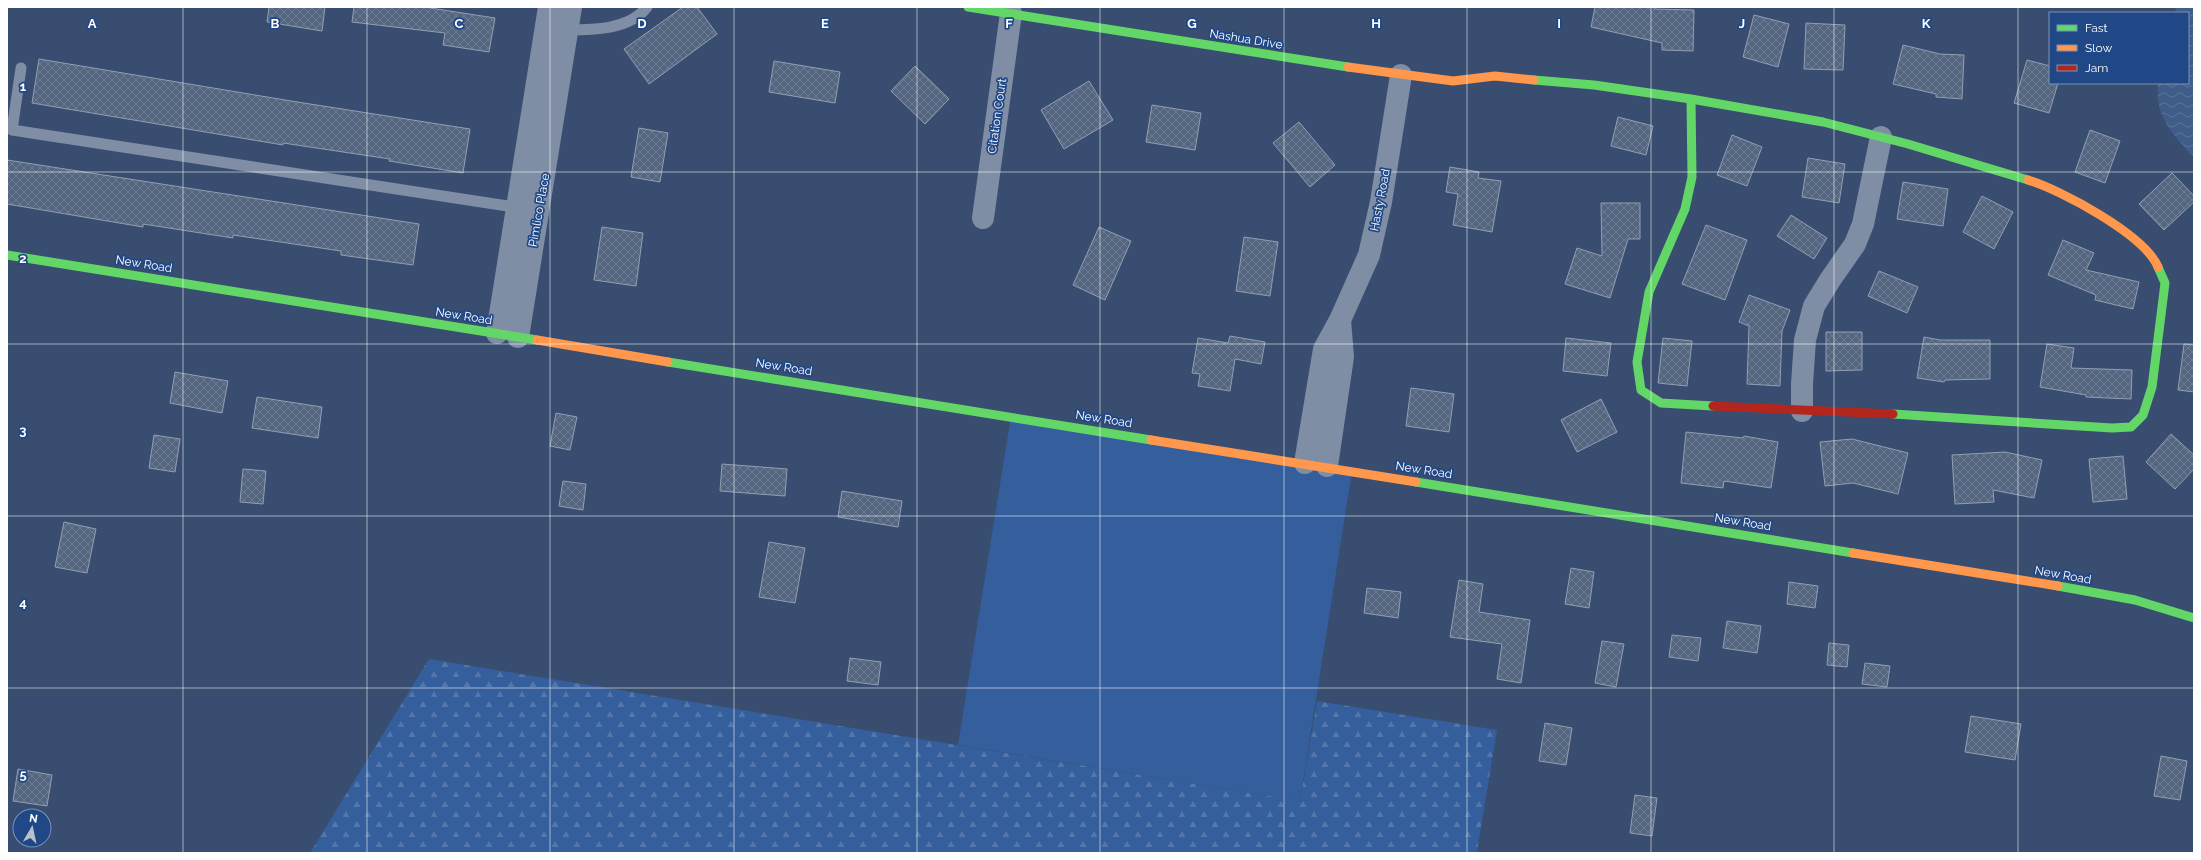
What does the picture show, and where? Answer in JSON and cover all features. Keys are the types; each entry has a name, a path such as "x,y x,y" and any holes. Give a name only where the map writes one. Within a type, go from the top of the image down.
{"street":[{"name":"Pimlico Place","path":"497,333 549,7"},
{"name":"Pimlico Place","path":"518,336 571,7"},
{"name":"Nashua Drive","path":"968,7 1401,75 1453,81 1495,76 1594,85 1691,99 1823,122 1881,137 2043,185 2122,228 2154,258 2165,283 2152,387 2143,414 2131,427 2112,428 1944,416 1802,411"},
{"name":"Citation Court","path":"983,218 1011,13"},
{"name":"Hasty Road","path":"1304,463 1324,349 1340,320 1369,255 1381,202 1401,75"},
{"path":"538,79 559,82"},
{"path":"1691,99 1692,177 1685,209 1649,292 1637,362 1641,390 1661,403 1802,411 1805,340 1814,306 1855,244 1864,224 1881,137"},
{"name":"New Road","path":"7,255 1327,466 2066,587 2135,600 2194,618"},
{"name":"Hasty Road","path":"1327,466 1343,357 1340,320"}],"lane":[{"path":"567,30 588,30 617,25 631,19 646,7"},
{"path":"21,68 12,130 539,211"}],"green space":[{"path":"1011,416 1352,471 1300,801 958,745"},
{"path":"429,659 1300,801 1317,701 1497,730 1477,851 1487,853 310,853"}],"water":[{"path":"2176,7 2194,7 2194,158 2172,132 2162,116 2159,106 2158,84 2189,84 2189,12 2175,12"}],"building":[{"path":"269,7 325,7 322,31 267,22"},
{"path":"354,7 424,7 495,18 489,52 443,45 445,33 352,22"},
{"path":"683,7 697,7 717,34 649,84 624,49"},
{"path":"1595,7 1655,7 1654,9 1694,10 1693,51 1662,50 1662,43 1591,27"},
{"path":"1754,15 1789,24 1778,67 1743,57"},
{"path":"1806,23 1845,25 1843,70 1804,69"},
{"path":"1903,45 1940,54 1964,55 1962,99 1936,97 1936,94 1893,84"},
{"path":"39,59 470,129 463,173 389,161 390,159 283,143 283,145 32,103"},
{"path":"2027,60 2049,66 2049,84 2058,84 2049,113 2014,103"},
{"path":"774,61 840,72 835,103 769,92"},
{"path":"915,66 949,99 925,124 891,91"},
{"path":"1089,81 1113,120 1064,149 1041,110"},
{"path":"1152,105 1201,113 1195,150 1146,142"},
{"path":"1618,117 1653,126 1646,155 1611,146"},
{"path":"1299,122 1335,165 1310,187 1273,143"},
{"path":"639,128 668,133 660,182 631,177"},
{"path":"2090,130 2120,141 2105,183 2075,172"},
{"path":"1732,135 1762,147 1747,186 1717,175"},
{"path":"1808,158 1845,164 1839,203 1802,197"},
{"path":"7,160 419,224 413,265 341,255 341,251 233,235 233,238 143,224 143,227 7,204"},
{"path":"1450,167 1479,172 1478,178 1501,181 1492,232 1453,225 1458,194 1446,192"},
{"path":"2172,173 2194,196 2194,202 2164,230 2139,204"},
{"path":"1903,182 1948,189 1943,226 1897,219"},
{"path":"1982,196 2013,212 1994,249 1963,232"},
{"path":"1601,203 1640,203 1640,239 1628,239 1610,298 1565,284 1577,248 1602,256"},
{"path":"1791,215 1827,238 1814,259 1777,236"},
{"path":"1706,225 1747,240 1725,300 1682,284"},
{"path":"602,227 643,233 636,286 594,280"},
{"path":"1099,227 1131,241 1105,300 1073,285"},
{"path":"1244,237 1278,242 1270,296 1236,291"},
{"path":"2063,240 2094,253 2086,270 2139,282 2133,309 2095,300 2096,295 2048,275"},
{"path":"1879,271 1918,287 1907,313 1868,296"},
{"path":"1749,295 1790,310 1782,331 1780,386 1747,384 1749,326 1739,322"},
{"path":"1826,332 1862,332 1862,370 1826,371"},
{"path":"1230,336 1265,342 1261,364 1235,359 1230,391 1198,386 1200,374 1192,373 1198,338 1228,343"},
{"path":"1924,337 1940,340 1990,340 1990,379 1945,380 1944,382 1917,378"},
{"path":"1566,338 1611,343 1607,376 1563,371"},
{"path":"1663,338 1692,341 1687,386 1658,383"},
{"path":"2047,344 2074,348 2071,368 2132,370 2131,399 2086,397 2086,395 2040,387"},
{"path":"2184,344 2194,345 2194,392 2178,390"},
{"path":"175,372 228,381 222,413 170,403"},
{"path":"1411,388 1454,394 1449,432 1406,426"},
{"path":"257,397 322,407 318,438 252,428"},
{"path":"1601,399 1617,432 1577,452 1561,420"},
{"path":"556,413 577,417 570,450 550,446"},
{"path":"1686,432 1743,438 1744,436 1778,442 1771,488 1724,481 1723,488 1681,483"},
{"path":"2171,434 2194,455 2194,469 2175,489 2146,462"},
{"path":"154,435 180,439 175,472 149,468"},
{"path":"1852,439 1908,453 1898,494 1853,483 1825,486 1820,442"},
{"path":"2005,452 2042,460 2034,498 1993,490 1994,502 1955,504 1952,455"},
{"path":"2123,456 2127,499 2093,502 2089,459"},
{"path":"722,464 787,469 785,496 720,491"},
{"path":"243,469 266,471 263,504 240,502"},
{"path":"563,481 586,484 583,510 559,506"},
{"path":"842,491 902,501 898,527 838,517"},
{"path":"64,522 96,529 87,573 55,567"},
{"path":"769,542 805,548 795,603 759,597"},
{"path":"1571,568 1594,572 1589,608 1565,604"},
{"path":"1459,580 1483,584 1479,612 1530,620 1521,683 1497,679 1502,644 1450,637"},
{"path":"1789,582 1818,586 1815,608 1787,604"},
{"path":"1367,588 1401,592 1398,618 1364,613"},
{"path":"1727,621 1761,626 1757,653 1723,648"},
{"path":"1672,635 1701,638 1698,661 1669,657"},
{"path":"1602,641 1624,644 1616,687 1595,683"},
{"path":"1829,643 1849,645 1847,667 1827,665"},
{"path":"850,658 881,662 878,685 847,681"},
{"path":"1865,663 1890,666 1887,687 1862,684"},
{"path":"1971,716 2021,724 2015,760 1965,752"},
{"path":"1545,723 1572,728 1566,765 1539,761"},
{"path":"2161,756 2187,761 2180,800 2154,796"},
{"path":"18,769 52,775 47,806 13,801"},
{"path":"1635,795 1657,798 1652,836 1630,833"}],"traffic: fast":[{"path":"968,7 1348,67"},
{"path":"1534,80 1594,85 1691,99 1823,122 1908,144 2028,180"},
{"path":"1691,99 1692,177 1685,209 1649,292 1637,362 1641,390 1661,403 1713,406"},
{"path":"7,255 537,340"},
{"path":"1893,414 2112,428 2131,427 2143,415 2152,387 2165,283 2158,267"},
{"path":"668,362 1151,440"},
{"path":"1416,482 1853,553"},
{"path":"2058,586 2135,600 2194,618"}],"traffic: slow":[{"path":"1348,67 1453,81 1495,76 1534,80"},
{"path":"2028,180 2043,185 2080,203 2120,228 2137,241 2150,254 2158,267"},
{"path":"537,340 668,362"},
{"path":"1151,440 1416,482"},
{"path":"1853,553 2058,586"}],"traffic: jam":[{"path":"1713,406 1893,414"}]}
